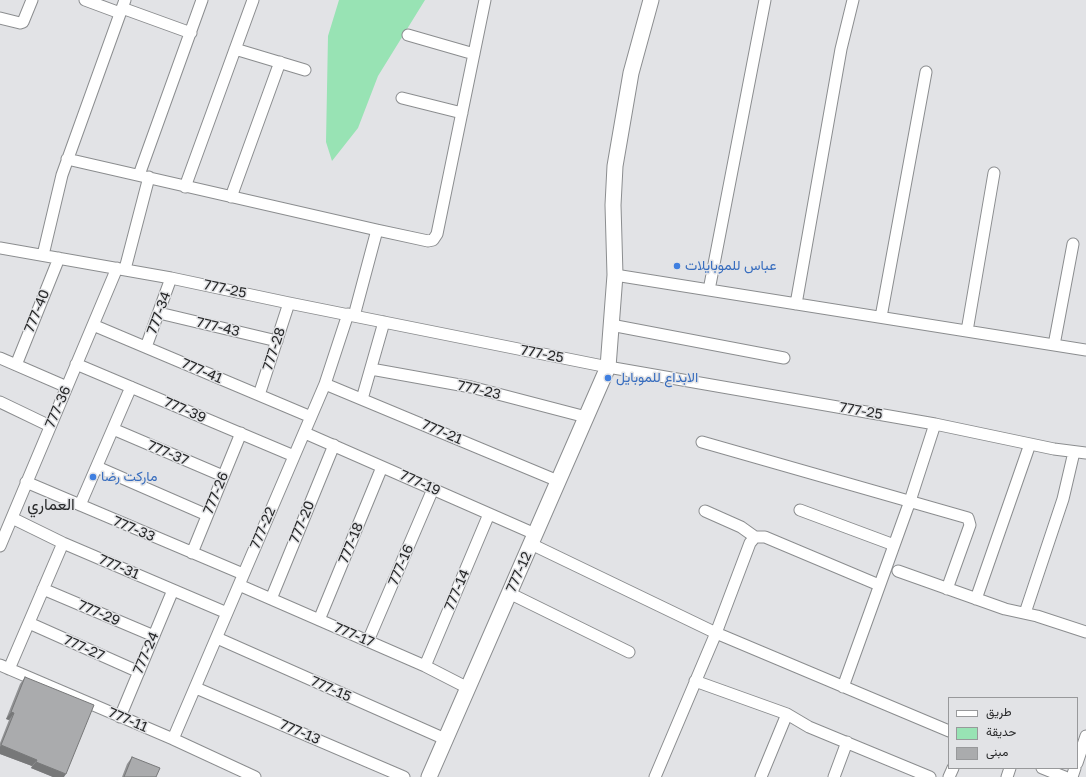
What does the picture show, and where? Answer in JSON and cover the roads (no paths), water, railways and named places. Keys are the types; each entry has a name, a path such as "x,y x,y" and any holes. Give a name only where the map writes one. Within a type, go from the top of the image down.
{"street":[{"path":"0,18 20,23 23,22 32,0"},
{"path":"85,0 122,7 191,33"},
{"name":"777-36","path":"0,546 93,325 121,269 144,176 202,0"},
{"path":"185,187 253,0"},
{"path":"67,159 144,176 231,198 428,241 433,240 436,234 485,0"},
{"name":"777-12","path":"429,777 608,367 615,275 613,205 615,166 631,73 651,0"},
{"path":"708,290 765,0"},
{"path":"796,304 841,49 853,0"},
{"path":"43,255 67,159 122,7"},
{"path":"408,35 474,54"},
{"path":"236,49 304,70"},
{"path":"231,198 280,62"},
{"path":"881,317 926,72"},
{"path":"402,98 462,113"},
{"path":"967,331 994,172"},
{"name":"777-22","path":"173,739 312,417 351,315 377,230"},
{"path":"1054,345 1073,244"},
{"name":"777-25","path":"0,248 171,278 608,367 936,424 1030,444 1086,453"},
{"name":"777-40","path":"16,365 59,258"},
{"path":"615,275 1086,350"},
{"name":"777-34","path":"146,347 171,278"},
{"name":"777-28","path":"259,395 289,303"},
{"name":"777-43","path":"158,313 277,341"},
{"path":"362,399 384,322"},
{"name":"777-41","path":"93,325 312,417"},
{"path":"611,325 784,358"},
{"path":"0,358 67,387"},
{"name":"777-39","path":"76,364 294,456"},
{"name":"777-23","path":"371,369 471,387 586,417"},
{"name":"777-21","path":"325,384 558,481"},
{"path":"80,506 131,387"},
{"path":"0,402 50,426"},
{"path":"843,687 936,424"},
{"name":"777-37","path":"113,429 223,476"},
{"name":"777-26","path":"192,553 241,433"},
{"name":"777-19","path":"305,433 489,514 533,539 716,633 948,731"},
{"path":"702,442 968,518 970,522 947,589"},
{"path":"976,599 1030,444"},
{"name":"777-20","path":"271,599 334,445"},
{"path":"1025,613 1063,499 1074,452"},
{"path":"97,467 207,515"},
{"name":"777-18","path":"319,620 382,467"},
{"name":"777-33","path":"26,482 243,574"},
{"name":"777-16","path":"368,641 433,489"},
{"path":"800,510 894,545"},
{"path":"705,512 741,528 754,537 765,537 880,585"},
{"name":"777-14","path":"425,666 489,514"},
{"name":"777-31","path":"12,518 63,543 227,613"},
{"path":"655,777 716,633 750,543 754,537"},
{"path":"5,667 29,623 63,543"},
{"path":"898,571 1005,609 1025,613 1086,632"},
{"name":"777-17","path":"239,585 425,666 468,688"},
{"name":"777-29","path":"44,589 154,636"},
{"name":"777-24","path":"120,717 173,590"},
{"path":"510,593 629,652"},
{"name":"777-27","path":"29,623 138,672"},
{"name":"777-15","path":"217,638 445,740"},
{"name":"777-11","path":"5,667 173,739 255,777"},
{"path":"695,681 787,714 809,727 847,742 911,773 930,777"},
{"name":"777-13","path":"196,688 404,777"},
{"path":"761,777 787,714"},
{"path":"1078,760 1086,736"},
{"path":"834,777 847,742"},
{"path":"1045,769 1065,777"}],"place":[{"name":"عباس للموبايلات","path":"677,266"},
{"name":"الابداع للموبايل","path":"608,378"},
{"name":"ماركت رضا","path":"93,477"}],"district":[{"name":"العماري","path":"51,505"}]}
